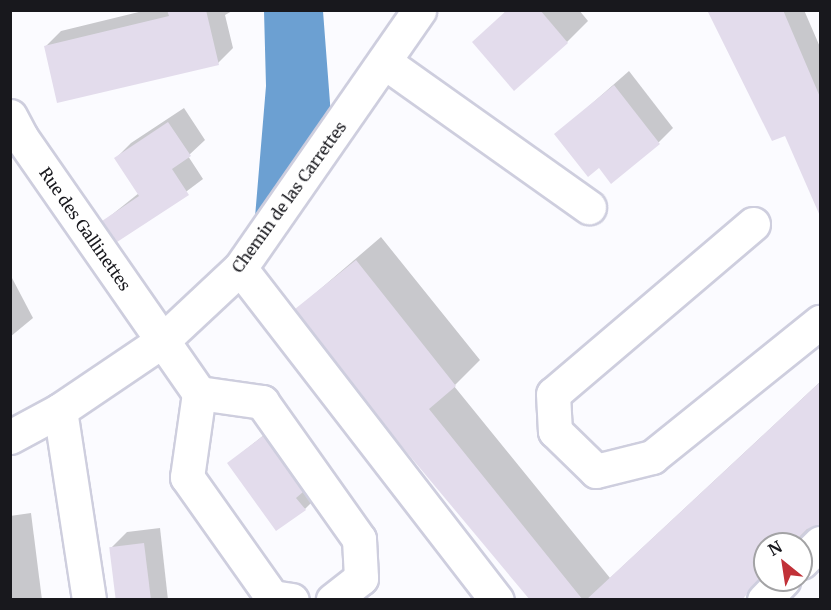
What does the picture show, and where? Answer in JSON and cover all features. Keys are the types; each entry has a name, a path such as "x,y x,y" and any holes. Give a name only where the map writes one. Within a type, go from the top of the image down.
{"street":[{"name":"Chemin de las Carrettes","path":"10,437 60,410 162,341 240,268 386,63 419,10"},
{"path":"386,63 589,207"},
{"name":"Rue des Gallinettes","path":"10,116 21,137 199,393"},
{"path":"753,224 553,394 555,430 596,471 652,457 820,322"},
{"path":"240,268 497,600"},
{"path":"292,600 272,597 187,477 199,393 262,402 359,539 361,578 333,600"},
{"path":"60,410 89,600"}],"water":[{"path":"264,11 323,11 331,116 255,217 266,86"}],"building":[{"path":"167,10 206,10 219,65 57,103 44,46 169,16"},
{"path":"507,10 540,10 568,43 514,91 472,42"},
{"path":"707,10 783,10 820,97 820,216 785,136 772,141"},
{"path":"614,85 660,144 611,184 599,168 588,177 554,134"},
{"path":"168,122 191,156 172,169 189,195 117,242 102,221 139,196 114,158"},
{"path":"356,260 456,386 429,409 583,600 530,600 394,437 295,309"},
{"path":"820,382 820,525 804,532 753,532 753,587 742,600 586,600"},
{"path":"263,436 303,492 296,498 306,510 276,531 227,463"},
{"path":"144,543 151,600 116,600 109,547"}]}
